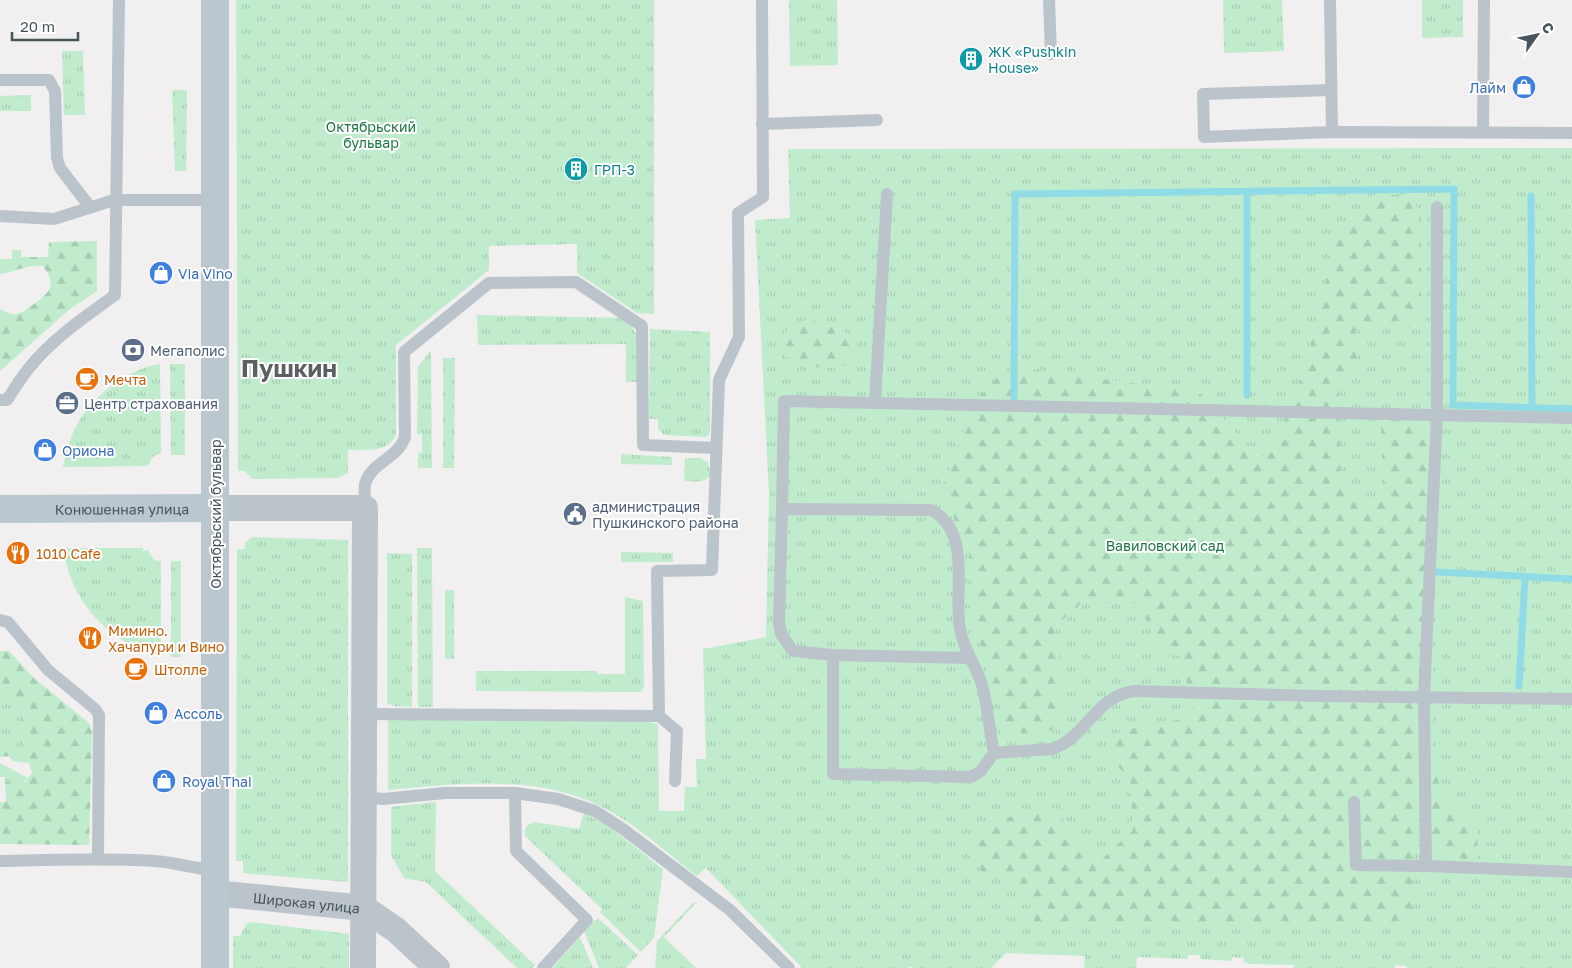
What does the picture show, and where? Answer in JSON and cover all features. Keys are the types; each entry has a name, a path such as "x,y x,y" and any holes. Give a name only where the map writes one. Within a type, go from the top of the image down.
{"main road":[{"name":"Октябрьский бульвар","path":"215,968 216,0"},
{"name":"Конюшенная улица","path":"0,509 215,508"}],"street":[{"name":"Конюшенная улица","path":"215,508 365,508"},
{"path":"363,968 365,508"},
{"name":"Широкая улица","path":"215,881 364,908 396,930 436,968"}],"lane":[{"path":"0,400 7,400 29,368 49,347 75,324 115,295 114,200 118,159 119,0"},
{"path":"659,716 657,571 712,570 719,380 739,337 738,213 763,197 762,0"},
{"path":"1049,0 1051,54"},
{"path":"1330,0 1332,132"},
{"path":"1483,132 1484,0"},
{"path":"0,80 41,78 49,80 53,85 55,91 57,158 60,168 90,207"},
{"path":"1331,90 1203,94 1204,137 1332,132 1572,133"},
{"path":"762,124 877,120"},
{"path":"875,403 887,194"},
{"path":"0,216 54,220 114,200 216,200"},
{"path":"1426,866 1424,697 1437,414 1437,207"},
{"path":"365,508 365,486 368,476 374,468 402,447 405,437 404,352 488,284 576,282 642,326 643,445 716,448"},
{"path":"969,658 833,655 793,651 781,634 779,623 784,401 1572,418"},
{"path":"782,509 931,510 940,515 949,525 957,550 960,629 969,658 980,682 994,753 980,772 971,777 833,774 833,655"},
{"path":"0,620 8,622 48,670 99,715 98,859"},
{"path":"994,753 1052,749 1061,746 1077,735 1106,701 1125,692 1572,699"},
{"path":"364,714 659,716 677,731 675,781"},
{"path":"363,797 383,799 445,793 515,793 558,799 595,811 623,829 730,910 789,968"},
{"path":"515,793 516,851 587,920 543,968"},
{"path":"1354,802 1356,865 1572,872"},
{"path":"0,861 98,859 157,861 191,868 215,881"}],"green space":[{"name":"Октябрьский бульвар","path":"236,0 654,0 654,314 637,313 577,273 577,244 489,246 489,270 396,345 396,434 388,445 369,450 348,450 348,473 337,478 252,479 245,471 238,471"},
{"path":"789,0 837,0 838,65 790,66"},
{"path":"1223,0 1282,0 1284,51 1224,53"},
{"path":"1422,0 1463,0 1463,37 1422,38"},
{"path":"62,51 83,51 85,115 64,115"},
{"path":"172,90 187,90 186,171 175,171"},
{"path":"31,95 31,111 0,111 0,96"},
{"name":"Вавиловский сад","path":"1572,148 1572,968 1407,968 1407,966 1395,965 1395,968 1294,968 1294,965 1249,964 1244,962 1244,958 1232,957 1232,961 1200,959 1200,955 1188,955 1188,959 1137,957 1136,968 1084,968 1085,956 1006,953 991,968 913,968 910,966 908,968 802,968 706,868 697,876 637,829 598,805 574,795 522,785 440,785 388,790 388,716 644,721 658,724 659,811 684,811 685,787 697,787 696,759 706,759 703,649 766,637 769,494 755,220 790,218 788,149"},
{"path":"1373,195 1405,195 1421,211 1421,308 1410,328 1371,321 1355,329 1357,360 1339,390 1340,473 1358,495 1376,497 1384,491 1381,428 1394,407 1420,421 1431,435 1432,759 1441,790 1478,830 1477,858 1447,861 1432,848 1422,845 1413,856 1412,925 1034,926 1033,903 1008,875 984,876 971,850 997,819 1057,811 1084,850 1101,860 1133,830 1130,781 1106,751 1121,730 1165,724 1193,714 1182,657 1156,650 1152,629 1135,603 1082,603 1055,626 1062,683 1059,727 1039,735 1008,731 977,634 969,551 955,519 938,497 974,403 998,376 1027,369 1199,392 1259,458 1273,451 1307,364 1321,299 1337,243"},
{"path":"97,241 97,291 70,309 0,371 0,309 13,314 23,311 45,295 51,282 43,266 32,266 0,274 0,259 12,259 12,250 21,250 21,257 48,257 49,242"},
{"path":"477,315 626,318 637,335 637,382 626,382 626,344 478,345"},
{"path":"808,319 836,327 853,338 858,344 853,364 835,368 818,368 802,364 785,356 779,340 792,326"},
{"path":"650,329 710,332 710,429 709,435 706,437 664,435 658,429 658,419 649,419"},
{"path":"431,350 432,468 418,468 418,453 422,453 422,434 417,434 418,367"},
{"path":"443,358 455,358 454,468 443,468"},
{"path":"160,364 161,453 152,457 149,465 145,466 63,467 73,434 84,413 92,403 125,377 136,371"},
{"path":"170,364 185,364 185,455 171,455"},
{"path":"621,454 672,457 672,465 621,464"},
{"path":"685,458 700,458 708,462 710,475 708,478 702,481 684,481"},
{"path":"252,537 348,540 348,882 243,873 243,861 236,861 237,549 245,549 245,543"},
{"path":"64,548 143,548 143,551 148,550 154,560 161,561 161,655 125,642 109,631 95,617 83,602 74,585 67,567"},
{"path":"417,548 432,548 433,707 418,707"},
{"path":"621,552 673,553 673,562 621,562"},
{"path":"387,553 412,554 412,707 394,706 387,703"},
{"path":"171,561 181,561 181,657 171,657"},
{"path":"445,590 454,590 454,659 445,659"},
{"path":"625,597 643,601 644,687 641,692 476,691 476,671 597,671 597,674 625,674"},
{"path":"0,651 9,651 35,679 89,723 92,732 89,845 0,844 0,802 6,802 5,782 25,782 32,773 29,763 13,761 9,756 0,757 0,750 23,749 22,702 0,702"},
{"path":"0,702 22,702 24,750 0,750"},
{"path":"0,763 28,778 20,784 5,782 5,777 0,777"},
{"path":"436,802 435,871 535,965 532,968 517,968 426,882 404,878 391,855 391,807"},
{"path":"584,813 607,825 663,869 654,938 641,952 600,912 602,909 525,836 526,827 534,822 579,829"},
{"path":"694,902 696,903 664,937 696,968 657,968 655,966 657,941"},
{"path":"598,918 638,955 626,968 599,968 584,931"},
{"path":"252,922 349,934 349,968 233,968 233,936 240,936 246,924"},
{"path":"580,937 593,968 552,968"}],"waterway":[{"path":"1014,398 1015,194 1454,189 1453,405 1572,409"},
{"path":"1247,193 1247,395"},
{"path":"1531,196 1532,408"},
{"path":"1438,572 1572,579"},
{"path":"1519,686 1525,577"}],"place":[{"name":"ЖК «Pushkin House»","path":"971,59"},
{"name":"Лайм","path":"1524,87"},
{"name":"ГРП-3","path":"576,169"},
{"name":"Via Vino","path":"161,273"},
{"name":"Мегаполис","path":"133,350"},
{"name":"Мечта","path":"87,379"},
{"name":"Центр страхования","path":"67,403"},
{"name":"Ориона","path":"45,450"},
{"name":"администрация Пушкинского района","path":"575,514"},
{"name":"1010 Cafe","path":"18,553"},
{"name":"Мимино. Хачапури и Вино","path":"90,638"},
{"name":"Штолле","path":"136,669"},
{"name":"Ассоль","path":"156,713"},
{"name":"Royal Thai","path":"164,781"}],"district":[{"name":"Пушкин","path":"289,367"}]}
